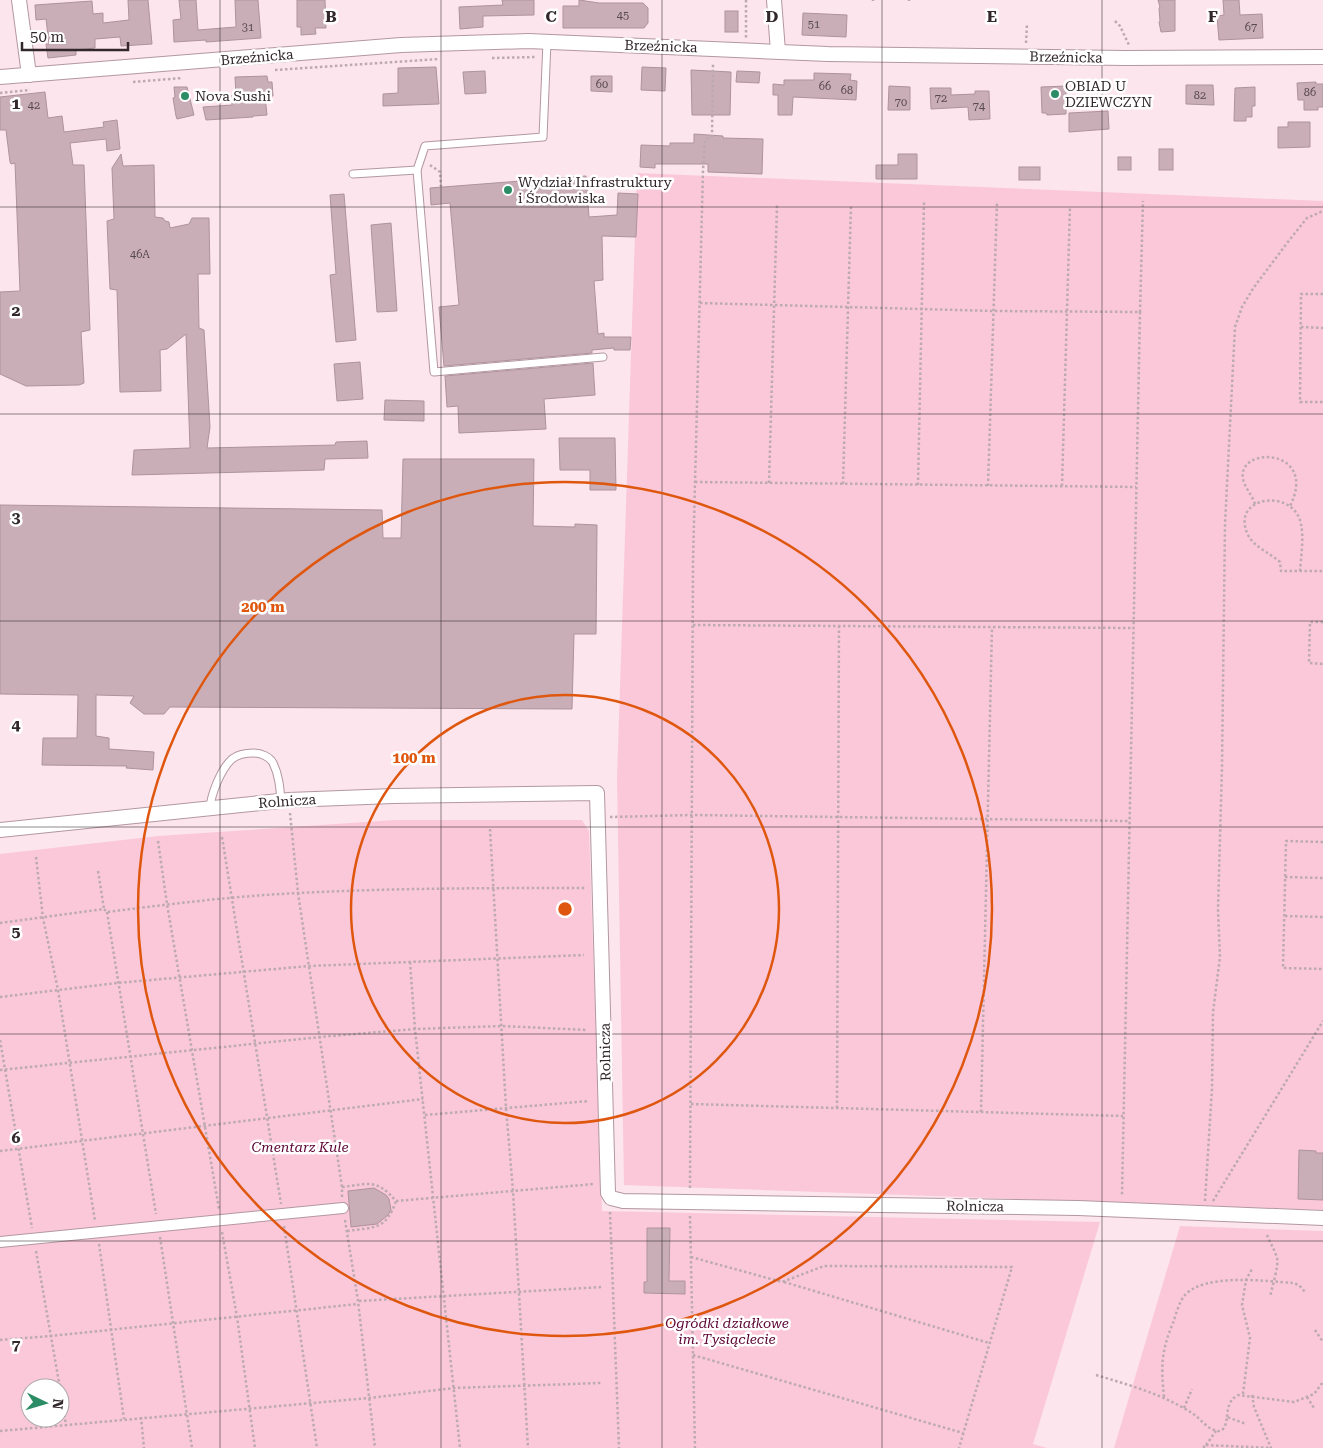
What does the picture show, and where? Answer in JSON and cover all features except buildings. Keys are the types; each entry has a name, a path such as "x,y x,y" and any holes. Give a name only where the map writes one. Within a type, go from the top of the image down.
{"street":[{"path":"19,0 29,75"},
{"path":"774,0 778,51"},
{"name":"Brzeźnicka","path":"0,77 401,45 547,42 828,54 1124,58 1323,57"},
{"name":"Rolnicza","path":"0,830 285,801 393,796 597,793 608,1188 612,1198 623,1201 1078,1208 1323,1218"},
{"path":"0,1242 343,1208"}],"lane":[{"path":"547,42 543,137 425,146 417,170 434,372 603,357"},
{"path":"353,174 417,170"},
{"path":"210,808 211,795 232,759 245,753 260,753 272,761 285,801"}],"path":[{"path":"746,0 746,38"},
{"path":"1115,21 1120,26 1127,41"},
{"path":"1026,38 1027,24"},
{"path":"695,1448 690,1202 693,625 703,170 705,140 712,136 713,48"},
{"path":"485,58 547,57"},
{"path":"273,71 440,59"},
{"path":"132,82 188,77"},
{"path":"0,93 31,90"},
{"path":"421,158 440,172 441,188"},
{"path":"1122,1196 1143,200"},
{"path":"988,486 997,201"},
{"path":"918,485 924,202"},
{"path":"770,483 777,205"},
{"path":"843,484 851,205"},
{"path":"1062,486 1070,206"},
{"path":"1204,1214 1209,1155 1213,1012 1220,957 1218,910 1225,524 1235,327 1242,307 1254,287 1287,243 1307,218 1323,211"},
{"path":"1323,294 1301,294 1300,402 1323,402"},
{"path":"700,303 994,311 1140,312"},
{"path":"1301,327 1323,328"},
{"path":"1255,504 1245,486 1243,473 1248,463 1270,456 1285,462 1294,470 1297,489 1290,506"},
{"path":"695,482 1136,487"},
{"path":"1300,571 1302,525 1298,516 1290,506 1272,500 1255,504 1247,511 1245,518 1248,535 1256,545 1280,562 1281,571 1300,571 1323,571"},
{"path":"1323,622 1310,622 1309,663 1323,664"},
{"path":"693,625 1133,628"},
{"path":"837,1108 839,626"},
{"path":"981,1112 992,627"},
{"path":"285,801 342,1187 343,1208 358,1303 375,1448"},
{"path":"598,817 692,815 1130,821"},
{"path":"490,829 492,888 513,1191 528,1448"},
{"path":"222,837 298,1310 317,1448"},
{"path":"158,841 179,977 237,1316 255,1448"},
{"path":"1323,842 1286,841 1283,968 1323,969"},
{"path":"36,857 43,918 58,990 83,1140 124,1419"},
{"path":"98,871 144,1134 192,1448"},
{"path":"1285,877 1323,878"},
{"path":"0,923 168,904 298,893 492,888 588,888"},
{"path":"1284,916 1323,917"},
{"path":"0,997 117,983 309,966 584,955"},
{"path":"410,962 415,1029 460,1448"},
{"path":"1204,1214 1323,1021"},
{"path":"0,1070 415,1029 502,1026 587,1030"},
{"path":"0,1040 58,1378"},
{"path":"0,1151 423,1099"},
{"path":"425,1114 589,1101"},
{"path":"691,1104 1123,1116"},
{"path":"342,1187 375,1184 388,1192 396,1201"},
{"path":"396,1201 513,1191 608,1188 619,1448"},
{"path":"347,1231 373,1228 384,1223 393,1211 396,1201"},
{"path":"1267,1235 1277,1258 1278,1267 1270,1297"},
{"path":"691,1257 989,1343"},
{"path":"782,1282 824,1266 1012,1267 959,1448"},
{"path":"1243,1394 1250,1338 1242,1305 1246,1280 1252,1269"},
{"path":"1164,1397 1162,1359 1170,1331 1185,1295 1190,1291 1229,1279 1296,1283 1305,1292"},
{"path":"0,1340 358,1303 602,1287"},
{"path":"1315,1330 1323,1342"},
{"path":"693,1355 963,1433"},
{"path":"1096,1375 1164,1397 1194,1414 1209,1428 1216,1431"},
{"path":"1205,1446 1216,1431 1225,1427 1228,1407 1232,1398 1243,1394 1284,1402 1294,1402 1314,1394 1323,1382"},
{"path":"70,1425 369,1398 454,1388 600,1383"},
{"path":"1184,1408 1192,1389"},
{"path":"1205,1446 1272,1448 1254,1407 1252,1395"},
{"path":"1307,1397 1314,1408"},
{"path":"1227,1417 1246,1424"},
{"path":"141,1418 144,1448"},
{"path":"0,1432 38,1428"}],"green space":[{"path":"637,173 1323,201 1323,1210 624,1185 617,778"},
{"name":"Cmentarz Kule","path":"395,820 582,820 589,831 602,1211 1100,1222 1033,1444 1047,1448 0,1448 0,854 158,836"},
{"path":"1180,1226 1323,1231 1323,1448 1114,1448"}],"place":[{"name":"OBIAD U DZIEWCZYN","path":"1055,94"},
{"name":"Nova Sushi","path":"185,96"},
{"name":"Wydział Infrastruktury i Środowiska","path":"508,190"}],"park label":[{"name":"Ogródki działkowe im. Tysiąclecie","path":"727,1332"}]}
